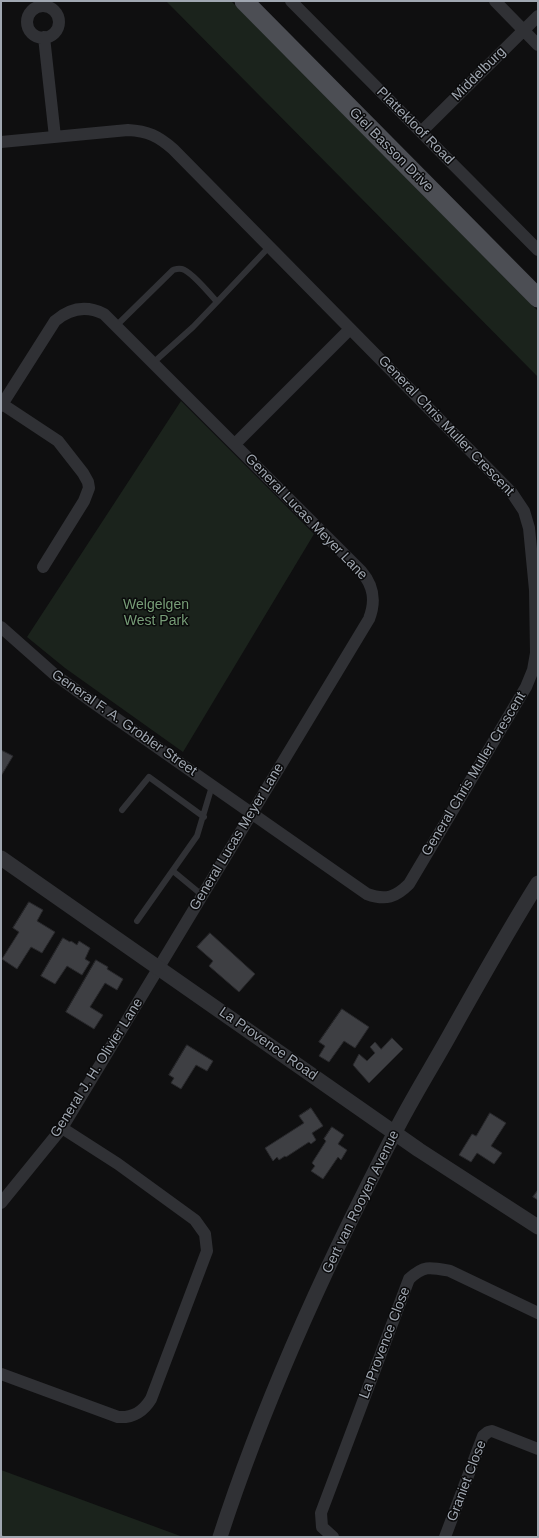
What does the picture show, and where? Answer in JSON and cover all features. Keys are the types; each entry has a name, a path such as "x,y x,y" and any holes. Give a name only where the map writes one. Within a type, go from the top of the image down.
{"main road":[{"name":"Giel Basson Drive","path":"244,1 538,298"}],"street":[{"name":"Plattekloof Road","path":"291,1 538,250"},
{"path":"495,1 538,45"},
{"name":"Middelburg","path":"421,132 538,16"},
{"path":"44,38 55,137"},
{"name":"General Chris Muller Crescent","path":"1,142 141,131 162,139 512,493 524,511 529,528 536,590 536,653 533,670 526,687 409,884 402,891 393,896 383,898 367,894 252,813"},
{"name":"General Lucas Meyer Lane","path":"1,405 50,328 60,316 73,310 89,308 104,314 154,362 368,579 373,593 373,609 369,619 158,967"},
{"path":"235,444 350,329"},
{"path":"1,405 58,441 83,473 88,482 89,488 84,501 43,567"},
{"name":"General F. A. Grobler Street","path":"1,627 54,674 252,813"},
{"name":"La Provence Road","path":"1,858 394,1133 538,1227"},
{"name":"Gert van Rooyen Avenue","path":"220,1537 265,1414 301,1329 338,1248 394,1133 538,883"},
{"name":"General J. H. Olivier Lane","path":"1,1202 62,1128 158,967"},
{"path":"1,1374 118,1417 126,1418 139,1413 147,1406 151,1399 207,1251 205,1234 202,1227 195,1220 118,1164 62,1128"},
{"name":"La Provence Close","path":"333,1537 322,1527 321,1513 409,1279 419,1270 426,1268 434,1268 450,1272 538,1313"},
{"name":"Graniet Close","path":"445,1537 483,1436 492,1431 538,1449"}],"lane":[{"path":"154,362 193,327 269,247"},
{"path":"117,325 177,268 184,269 217,302"},
{"path":"122,810 149,777 204,817"},
{"path":"137,921 197,836 204,817 212,786"},
{"path":"172,871 202,895"}],"path":[{"path":"1,1536 5,1537"}],"green space":[{"path":"166,1 231,1 538,311 538,377"},
{"name":"Welgelgen West Park","path":"181,401 314,534 183,752 65,668 27,637"},
{"path":"1,1470 183,1537 1,1537"}],"building":[{"path":"1,750 13,756 1,776"},
{"path":"29,902 43,910 37,921 55,932 42,953 31,947 17,969 2,959 19,932 13,928"},
{"path":"210,933 255,974 239,992 209,966 213,961 197,947"},
{"path":"63,938 77,945 79,941 90,948 85,959 90,962 82,975 67,966 55,984 41,976"},
{"path":"96,960 123,979 117,990 105,983 90,1007 103,1015 94,1029 66,1012"},
{"path":"342,1009 369,1027 355,1048 344,1041 329,1062 319,1056 325,1046 319,1042"},
{"path":"392,1038 403,1049 369,1083 353,1065 359,1054 367,1061 375,1053 370,1047 375,1042 381,1049"},
{"path":"187,1045 213,1061 207,1071 196,1065 181,1089 171,1083 174,1078 169,1075"},
{"path":"311,1108 323,1126 312,1133 316,1140 311,1144 309,1142 286,1157 285,1156 279,1160 277,1157 273,1161 265,1148 304,1123 299,1116"},
{"path":"490,1113 506,1123 491,1146 502,1153 494,1164 477,1153 471,1162 459,1155 472,1134 476,1136"},
{"path":"332,1127 344,1135 338,1144 347,1150 341,1160 338,1157 323,1179 311,1171 315,1166 312,1163 326,1141 324,1139"},
{"path":"538,1190 538,1200 533,1197"}]}
